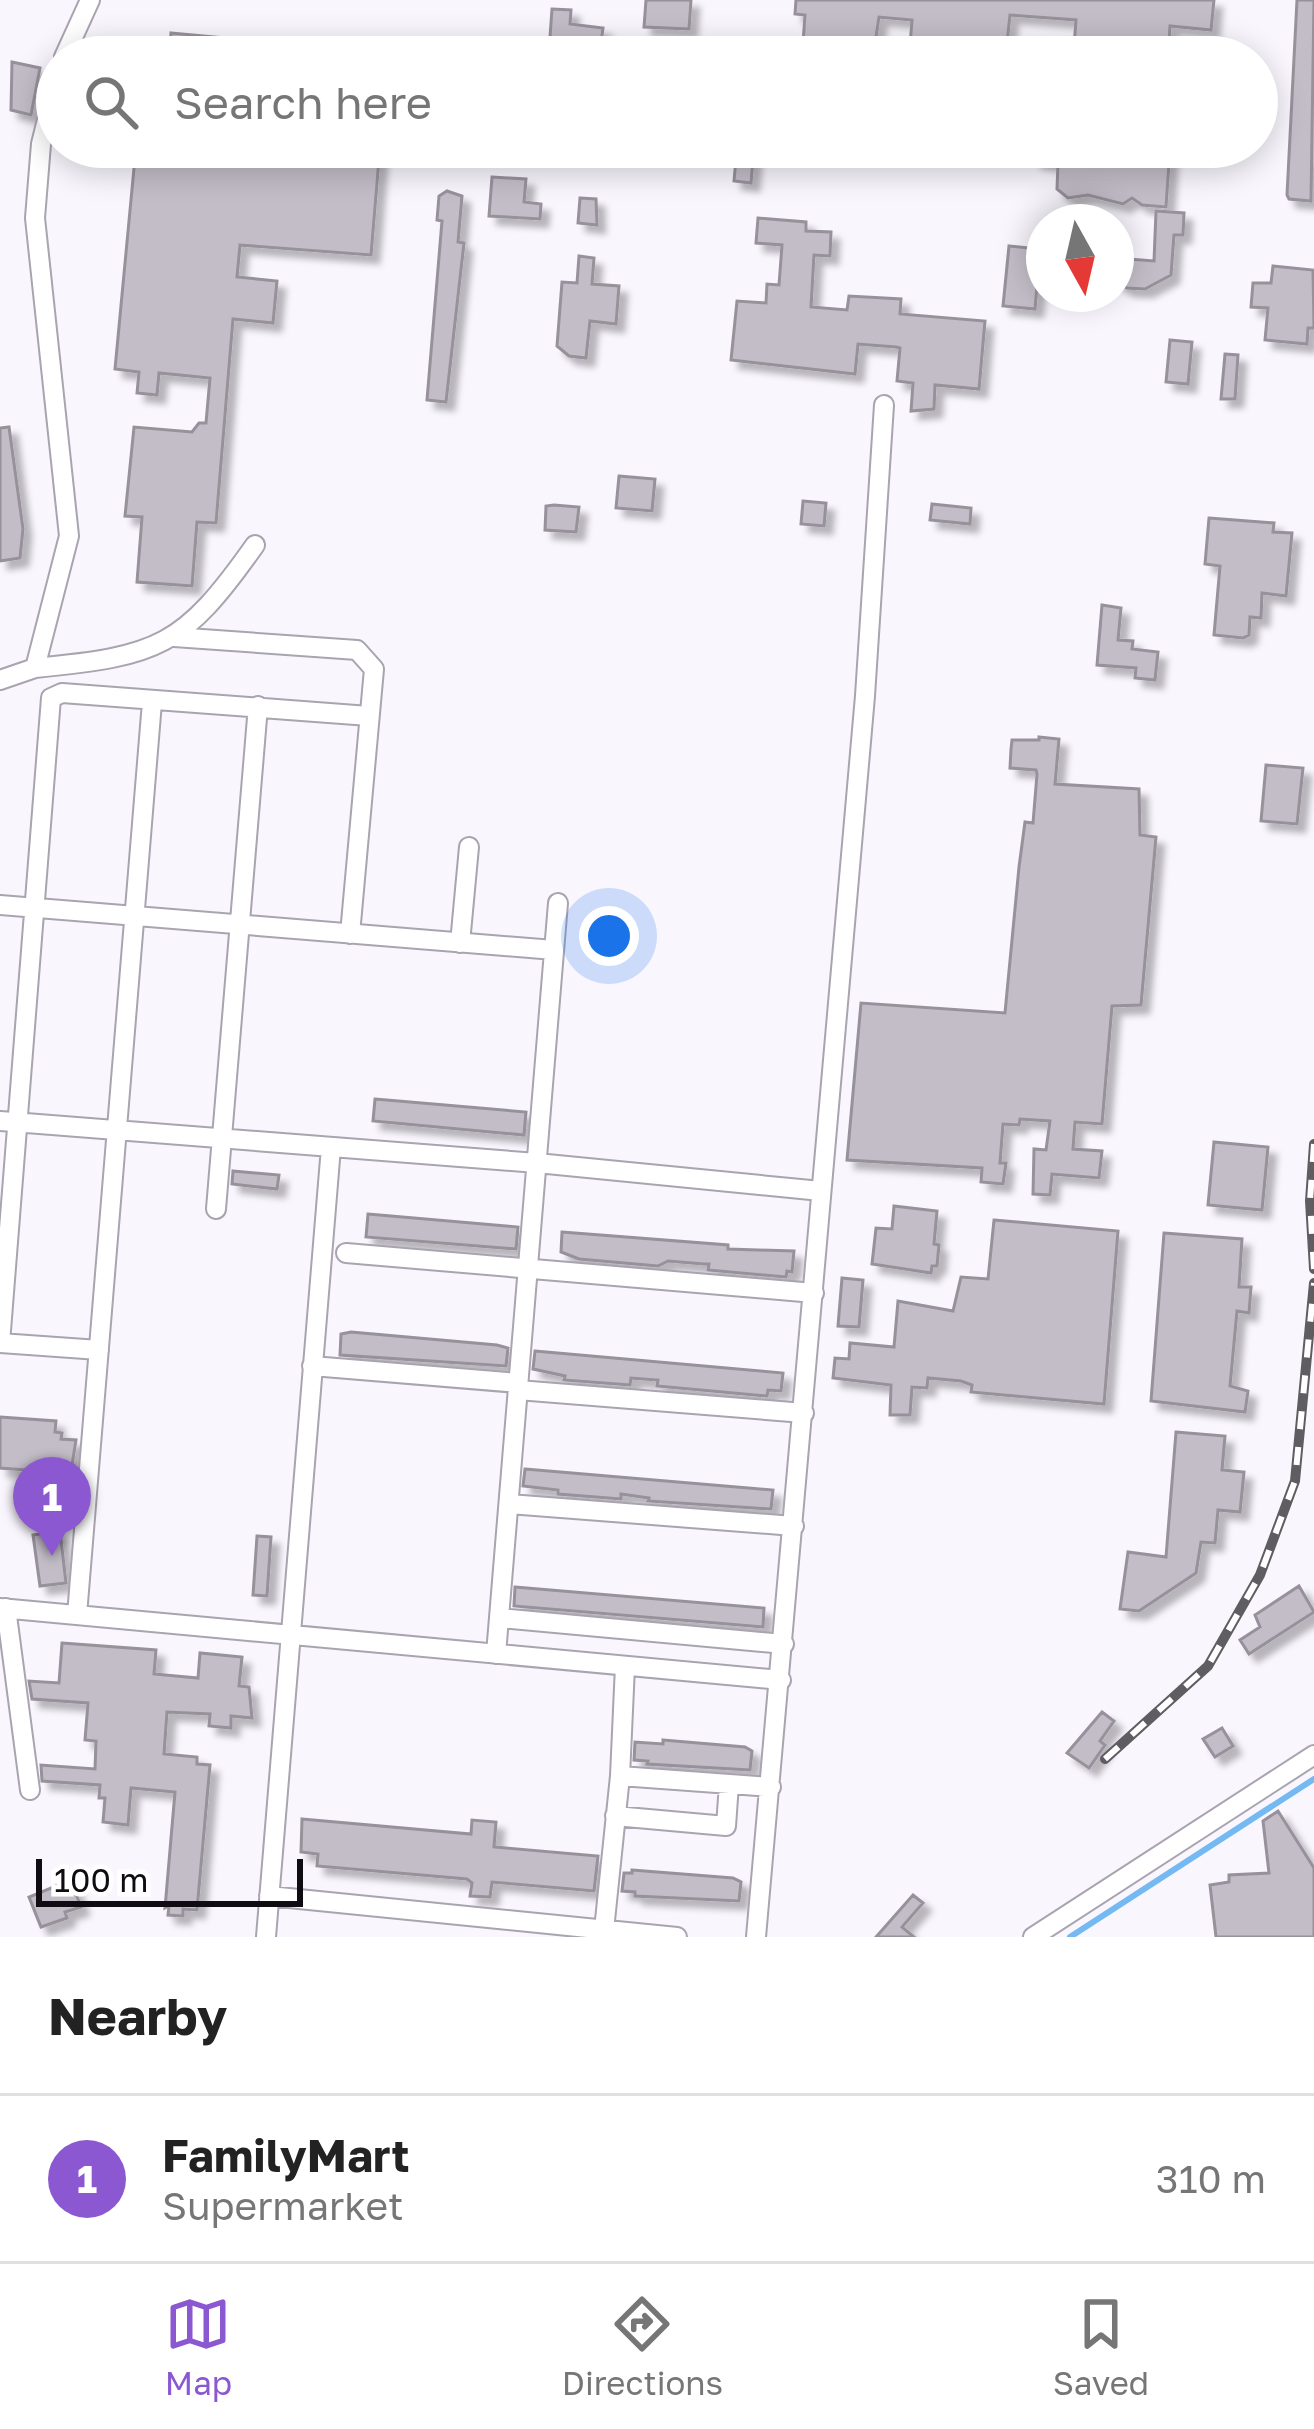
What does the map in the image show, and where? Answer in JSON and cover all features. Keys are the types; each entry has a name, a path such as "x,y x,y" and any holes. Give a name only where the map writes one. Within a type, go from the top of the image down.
{"street":[{"path":"74,36 90,0"},
{"path":"35,668 69,536 35,218 39,168"},
{"path":"756,1937 865,696 884,405"},
{"path":"0,680 35,668 134,655 174,638 213,604 255,545"},
{"path":"174,638 357,650 374,669 350,934"},
{"path":"99,1350 0,1343 9,1122 34,908 51,698 62,693 369,716"},
{"path":"77,1615 152,702"},
{"path":"216,1210 258,706"},
{"path":"460,943 469,848"},
{"path":"496,1654 558,903"},
{"path":"0,905 554,950"},
{"path":"9,1122 537,1163 821,1191"},
{"path":"266,1937 332,1148"},
{"path":"346,1253 814,1293"},
{"path":"312,1366 804,1413"},
{"path":"508,1504 794,1526"},
{"path":"30,1790 3,1608 781,1680"},
{"path":"499,1618 784,1645"},
{"path":"604,1930 626,1666"},
{"path":"1033,1937 1314,1754"},
{"path":"620,1776 770,1787"},
{"path":"615,1816 726,1826 729,1784"},
{"path":"269,1896 677,1937"},
{"path":"466,1937 468,1916"}],"building":[{"path":"646,0 691,0 689,29 644,27"},
{"path":"796,0 1214,0 1211,30 1170,26 1169,36 1075,36 1076,20 1010,15 1008,36 911,36 912,20 879,17 876,36 804,36 805,15 795,14"},
{"path":"1297,0 1314,0 1311,201 1287,195"},
{"path":"552,9 571,10 570,24 603,28 602,36 550,36"},
{"path":"12,62 36,67 31,115 11,110"},
{"path":"134,168 378,168 371,255 240,245 237,277 277,281 273,323 233,319 216,523 197,522 192,586 137,582 142,517 125,516 134,427 192,432 199,423 206,423 210,378 159,373 157,395 137,393 139,372 115,369"},
{"path":"735,168 752,168 751,183 734,181"},
{"path":"1058,168 1169,168 1166,207 1142,205 1132,198 1123,204 1088,195 1068,198 1057,189"},
{"path":"492,177 526,179 524,202 541,204 540,219 489,216"},
{"path":"447,191 462,196 458,242 464,243 446,402 427,400 442,221 437,220 439,196"},
{"path":"580,198 596,199 597,225 578,223"},
{"path":"1156,211 1184,213 1183,235 1174,235 1171,275 1145,289 1134,288 1134,259 1154,261"},
{"path":"758,218 806,222 806,231 831,232 830,256 814,255 811,307 847,310 849,296 901,299 900,314 985,321 979,389 935,385 934,409 911,411 913,383 897,381 900,348 896,347 858,344 855,374 731,360 737,301 766,303 767,284 779,285 782,245 756,243"},
{"path":"1009,246 1026,248 1026,308 1003,306"},
{"path":"579,256 594,258 592,284 619,286 616,324 590,321 586,358 569,356 557,346 562,282 577,283"},
{"path":"1273,266 1313,270 1314,328 1308,328 1307,344 1265,340 1268,308 1251,307 1253,283 1271,283"},
{"path":"1170,340 1192,342 1188,384 1166,382"},
{"path":"1225,354 1238,355 1235,399 1221,399"},
{"path":"9,427 23,529 20,558 0,561 0,428"},
{"path":"619,476 655,479 652,511 616,508"},
{"path":"803,501 826,503 824,526 801,524"},
{"path":"932,504 971,508 970,524 930,520"},
{"path":"546,506 579,507 576,532 545,530"},
{"path":"1209,518 1274,523 1273,532 1292,533 1286,596 1262,593 1261,618 1250,617 1249,635 1243,638 1214,635 1220,566 1205,564"},
{"path":"1102,605 1121,608 1118,640 1133,641 1132,649 1158,652 1155,680 1135,678 1136,668 1097,665"},
{"path":"1059,739 1055,784 1139,789 1140,835 1156,837 1141,1005 1112,1006 1102,1124 1075,1122 1073,1149 1102,1151 1099,1178 1052,1174 1050,1195 1033,1194 1034,1149 1046,1150 1050,1121 1020,1119 1019,1125 1003,1124 1003,1184 981,1182 982,1168 847,1160 861,1003 1005,1013 1025,822 1033,823 1037,774 1036,770 1010,768 1012,740"},
{"path":"1266,765 1303,768 1297,824 1261,821"},
{"path":"375,1099 526,1112 524,1135 373,1121"},
{"path":"1214,1142 1268,1147 1262,1210 1208,1205"},
{"path":"233,1171 279,1175 277,1189 232,1184"},
{"path":"894,1206 937,1211 937,1266 932,1266 931,1273 872,1264 876,1228 892,1229"},
{"path":"368,1214 518,1227 516,1249 366,1237"},
{"path":"994,1220 1118,1231 1104,1404 971,1392 972,1385 961,1381 928,1378 927,1388 912,1387 910,1415 890,1415 891,1385 833,1378 835,1358 849,1359 850,1343 894,1347 898,1301 953,1311 961,1277 988,1279"},
{"path":"562,1232 794,1251 792,1272 787,1271 786,1277 708,1270 709,1264 668,1261 658,1266 579,1259 561,1252"},
{"path":"1164,1233 1242,1239 1239,1287 1251,1287 1249,1313 1237,1311 1230,1386 1248,1391 1245,1412 1151,1401"},
{"path":"842,1278 863,1280 859,1327 838,1326"},
{"path":"341,1334 497,1345 508,1348 506,1366 340,1355"},
{"path":"535,1351 783,1373 781,1391 768,1390 767,1396 657,1386 658,1380 631,1378 630,1385 564,1380 565,1376 533,1369"},
{"path":"0,1417 56,1421 55,1432 62,1433 61,1439 76,1440 70,1478 51,1481 52,1472 0,1468"},
{"path":"1176,1432 1225,1436 1222,1470 1244,1472 1240,1512 1218,1510 1215,1543 1201,1542 1196,1573 1139,1611 1120,1609 1128,1552 1166,1557"},
{"path":"525,1469 773,1490 771,1509 648,1501 621,1494 621,1499 558,1494 558,1490 523,1486"},
{"path":"60,1531 66,1583 40,1586 33,1535"},
{"path":"257,1536 271,1537 267,1596 253,1595"},
{"path":"1299,1586 1314,1612 1249,1654 1240,1640 1260,1627 1255,1615"},
{"path":"515,1587 764,1608 763,1627 514,1606"},
{"path":"62,1643 156,1650 154,1674 198,1678 200,1653 242,1657 239,1686 249,1687 252,1718 231,1716 231,1728 209,1726 210,1714 167,1712 164,1754 197,1757 197,1764 210,1765 197,1910 183,1909 183,1916 168,1915 169,1906 165,1908 175,1792 131,1788 128,1825 103,1822 105,1798 99,1798 100,1785 42,1781 41,1765 95,1769 96,1741 85,1740 88,1703 32,1699 29,1681 59,1683"},
{"path":"1102,1712 1114,1721 1089,1768 1067,1753"},
{"path":"1222,1728 1233,1746 1215,1757 1203,1739"},
{"path":"663,1740 745,1747 752,1751 750,1770 634,1760 635,1742 663,1744"},
{"path":"1278,1811 1314,1868 1314,1937 1216,1937 1210,1885 1229,1882 1229,1875 1269,1873 1263,1821"},
{"path":"302,1819 471,1834 472,1820 496,1822 494,1847 598,1856 594,1891 492,1882 490,1897 470,1896 472,1883 467,1879 317,1866 318,1854 301,1852"},
{"path":"624,1873 733,1878 741,1882 739,1901 635,1896 635,1892 622,1891"},
{"path":"56,1886 58,1891 73,1886 81,1907 41,1927 29,1897"},
{"path":"913,1895 923,1903 902,1927 914,1937 876,1937"}],"waterway":[{"path":"1070,1937 1314,1779"}],"railway":[{"path":"1314,1144 1310,1201 1314,1269"},
{"path":"1105,1759 1208,1666 1260,1575 1295,1481 1314,1283"}],"place":[{"name":"FamilyMart","path":"52,1556"}]}
